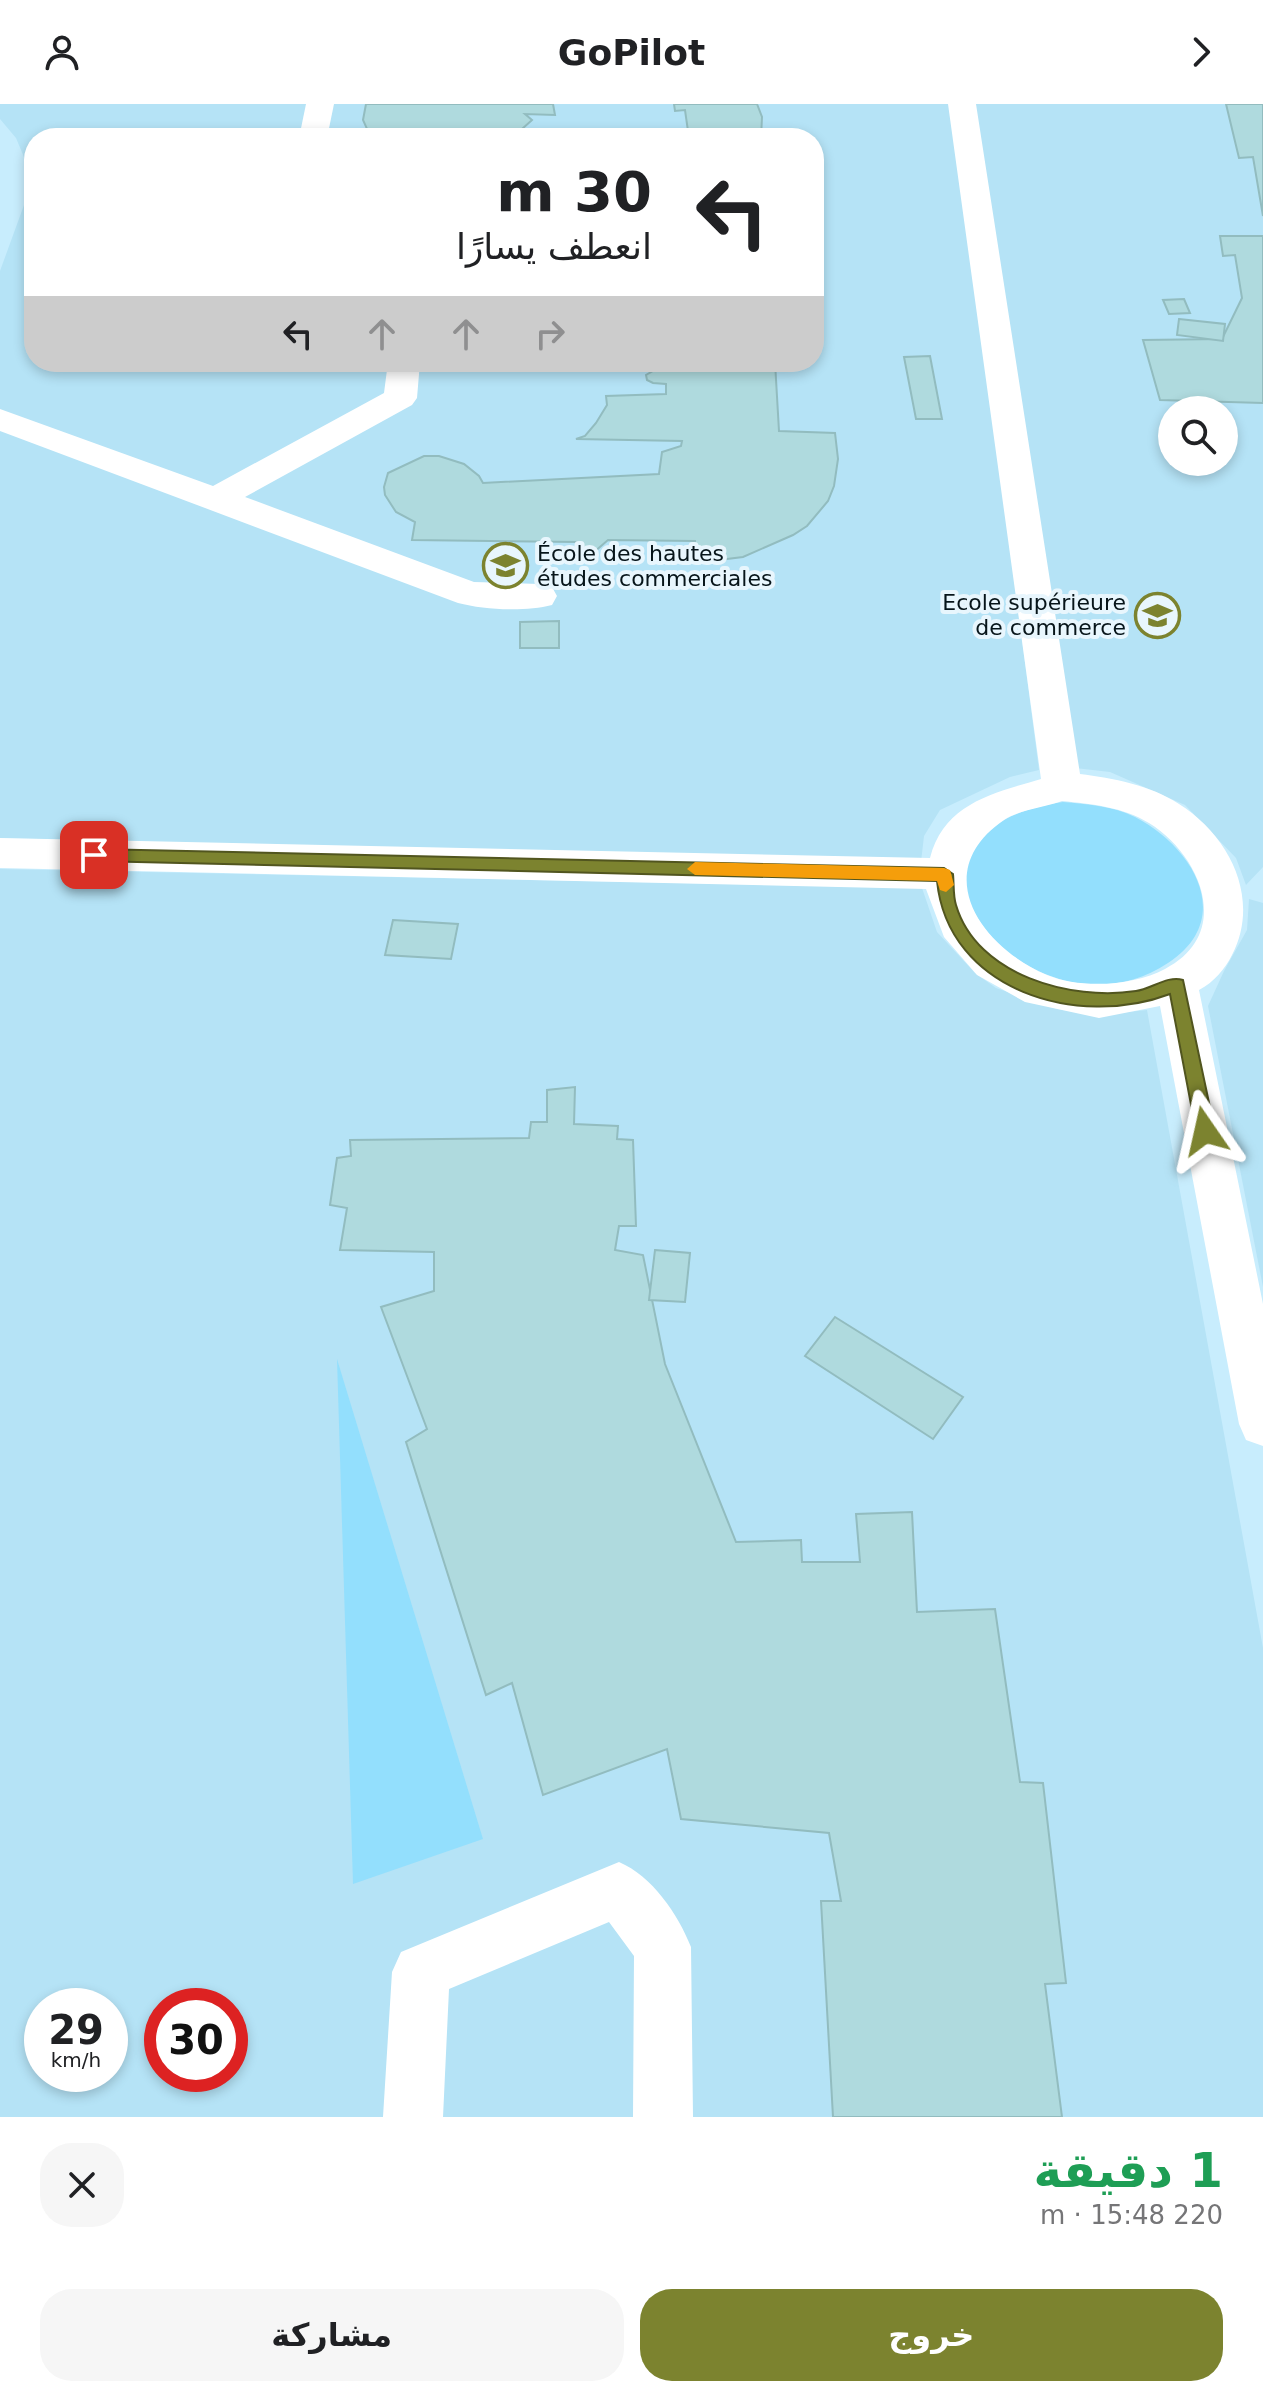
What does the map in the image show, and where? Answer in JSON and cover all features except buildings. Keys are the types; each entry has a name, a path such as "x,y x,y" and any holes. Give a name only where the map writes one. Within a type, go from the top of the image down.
{"street":[{"path":"315,128 320,104"},
{"path":"962,104 1062,787"},
{"path":"215,499 400,398 403,372"},
{"path":"0,419 471,594 539,596"},
{"path":"1062,787 1102,790 1140,801 1163,814 1201,845 1220,874 1227,905 1221,936 1204,963 1177,984 1141,998 1101,1002 1060,997 1020,983 987,962 963,935 948,905 944,874 952,847 969,823 994,804 1027,792 1062,787"},
{"path":"0,853 944,874"},
{"path":"1177,984 1263,1424"},
{"path":"413,2117 421,1972 619,1890 663,1947 663,2117"}],"shaded area":[{"name":"École des hautes études commerciales","path":"0,104 952,104 1039,770 1010,777 940,810 924,836 921,862 0,838 0,271 24,205 24,372 824,372 824,128 24,128 24,157 16,138 0,119"},
{"name":"Ecole supérieure de commerce","path":"971,104 1263,104 1263,867 1246,885 1236,858 1185,805 1110,772 1075,768"},
{"path":"1063,802 1127,813 1156,830 1189,864 1199,884 1203,905 1200,925 1189,945 1168,963 1116,983 1065,980 1019,960 985,928 967,891 970,853 1001,822"},
{"path":"0,869 922,888 937,932 975,973 996,988 1057,1009 1099,1015 1147,1010 1263,1648 1263,2117 0,2117"},
{"path":"1249,899 1263,903 1263,1287 1208,1006 1247,930"},
{"path":"337,1359 483,1839 353,1884"}],"slow traffic":[{"path":"695,869 944,874 946,885"}],"place":[{"name":"École des hautes études commerciales","path":"506,566"},
{"name":"Ecole supérieure de commerce","path":"1157,615"}],"route":[{"path":"94,855 944,874 948,905 963,935 987,962 1020,983 1060,997 1101,1002 1141,998 1177,984 1205,1131"}]}
